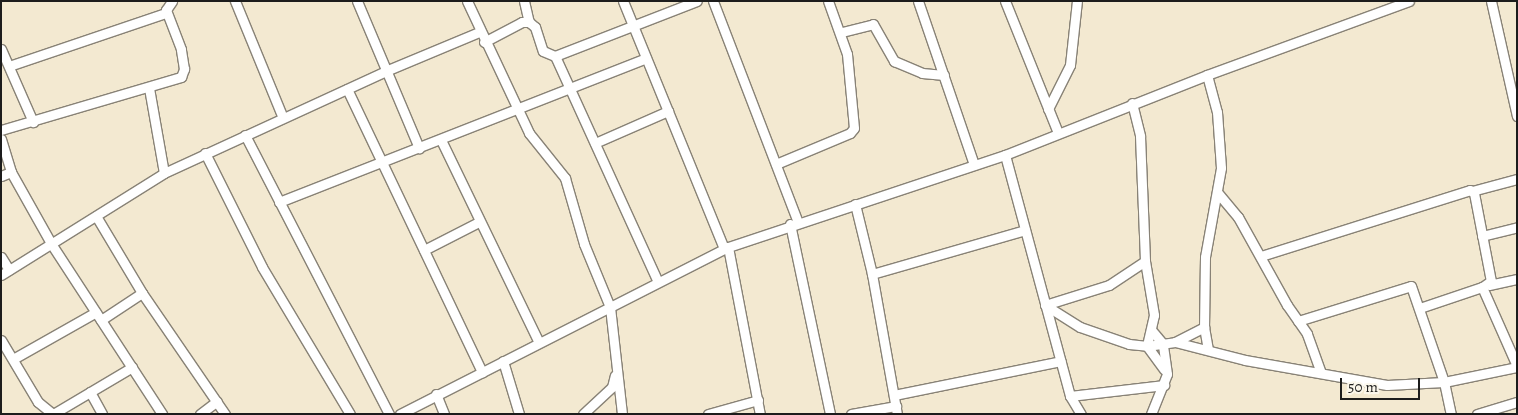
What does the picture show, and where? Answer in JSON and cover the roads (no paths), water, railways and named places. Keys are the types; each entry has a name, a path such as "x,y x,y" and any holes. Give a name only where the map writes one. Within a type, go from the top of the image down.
{"street":[{"path":"1,130 149,88 184,74 177,32 166,13 166,6 172,1"},
{"path":"235,1 283,118"},
{"path":"357,1 388,70 419,148"},
{"path":"467,1 479,32 529,133 564,178 584,244 610,306 622,414"},
{"path":"524,1 529,22 544,51 555,56 571,86 657,280"},
{"path":"623,1 726,247 760,414"},
{"path":"714,1 776,164 794,223 830,414"},
{"path":"776,164 850,133 854,128 852,93 842,32 828,1"},
{"path":"918,1 974,165"},
{"path":"1005,1 1058,133"},
{"path":"1048,109 1070,65 1077,23 1076,1"},
{"path":"400,414 657,280 726,247 1005,155 1207,75 1409,1"},
{"path":"1491,1 1517,116"},
{"path":"555,56 691,2"},
{"path":"9,66 166,13"},
{"path":"484,42 522,22 529,22"},
{"path":"842,32 873,24 894,60 922,73 944,75"},
{"path":"1,258 5,273 164,173 347,88 479,32"},
{"path":"1,49 33,122"},
{"path":"279,202 518,110 571,86 646,58"},
{"path":"1207,75 1217,112 1220,143 1217,192 1205,257 1204,327 1208,350"},
{"path":"149,88 164,173"},
{"path":"347,88 482,372"},
{"path":"1132,104 1140,136 1145,261 1154,315 1152,331 1147,346"},
{"path":"596,143 668,111"},
{"path":"245,135 389,414"},
{"path":"1,139 11,172 52,245 162,414"},
{"path":"441,140 539,343"},
{"path":"205,153 262,267 350,414"},
{"path":"1005,155 1070,396 1081,414"},
{"path":"1,176 11,172"},
{"path":"1261,256 1517,178"},
{"path":"1472,191 1490,277 1485,286"},
{"path":"1217,192 1238,217 1298,321 1314,350 1320,373"},
{"path":"851,414 897,410 872,274 855,204"},
{"path":"96,216 142,293 225,414"},
{"path":"424,250 479,222"},
{"path":"1482,236 1517,227"},
{"path":"872,274 1025,230"},
{"path":"1045,305 1109,285 1145,261"},
{"path":"1420,308 1485,286 1517,279"},
{"path":"1298,321 1403,286 1411,286 1444,382 1451,414"},
{"path":"1175,342 1320,373 1387,385 1444,382 1517,367 1485,286"},
{"path":"13,359 142,293"},
{"path":"1045,305 1080,327 1129,344 1147,346 1175,342 1204,327"},
{"path":"1151,414 1164,385 1166,374 1163,344 1152,331"},
{"path":"1,340 38,402 53,414 132,367"},
{"path":"1147,346 1161,361 1166,374"},
{"path":"503,361 519,414"},
{"path":"894,396 1061,361"},
{"path":"583,414 612,387 617,368"},
{"path":"1070,396 1164,385"},
{"path":"90,392 102,414"},
{"path":"436,394 444,414"},
{"path":"708,414 758,400"},
{"path":"200,414 217,401"},
{"path":"1477,414 1517,402"}]}
